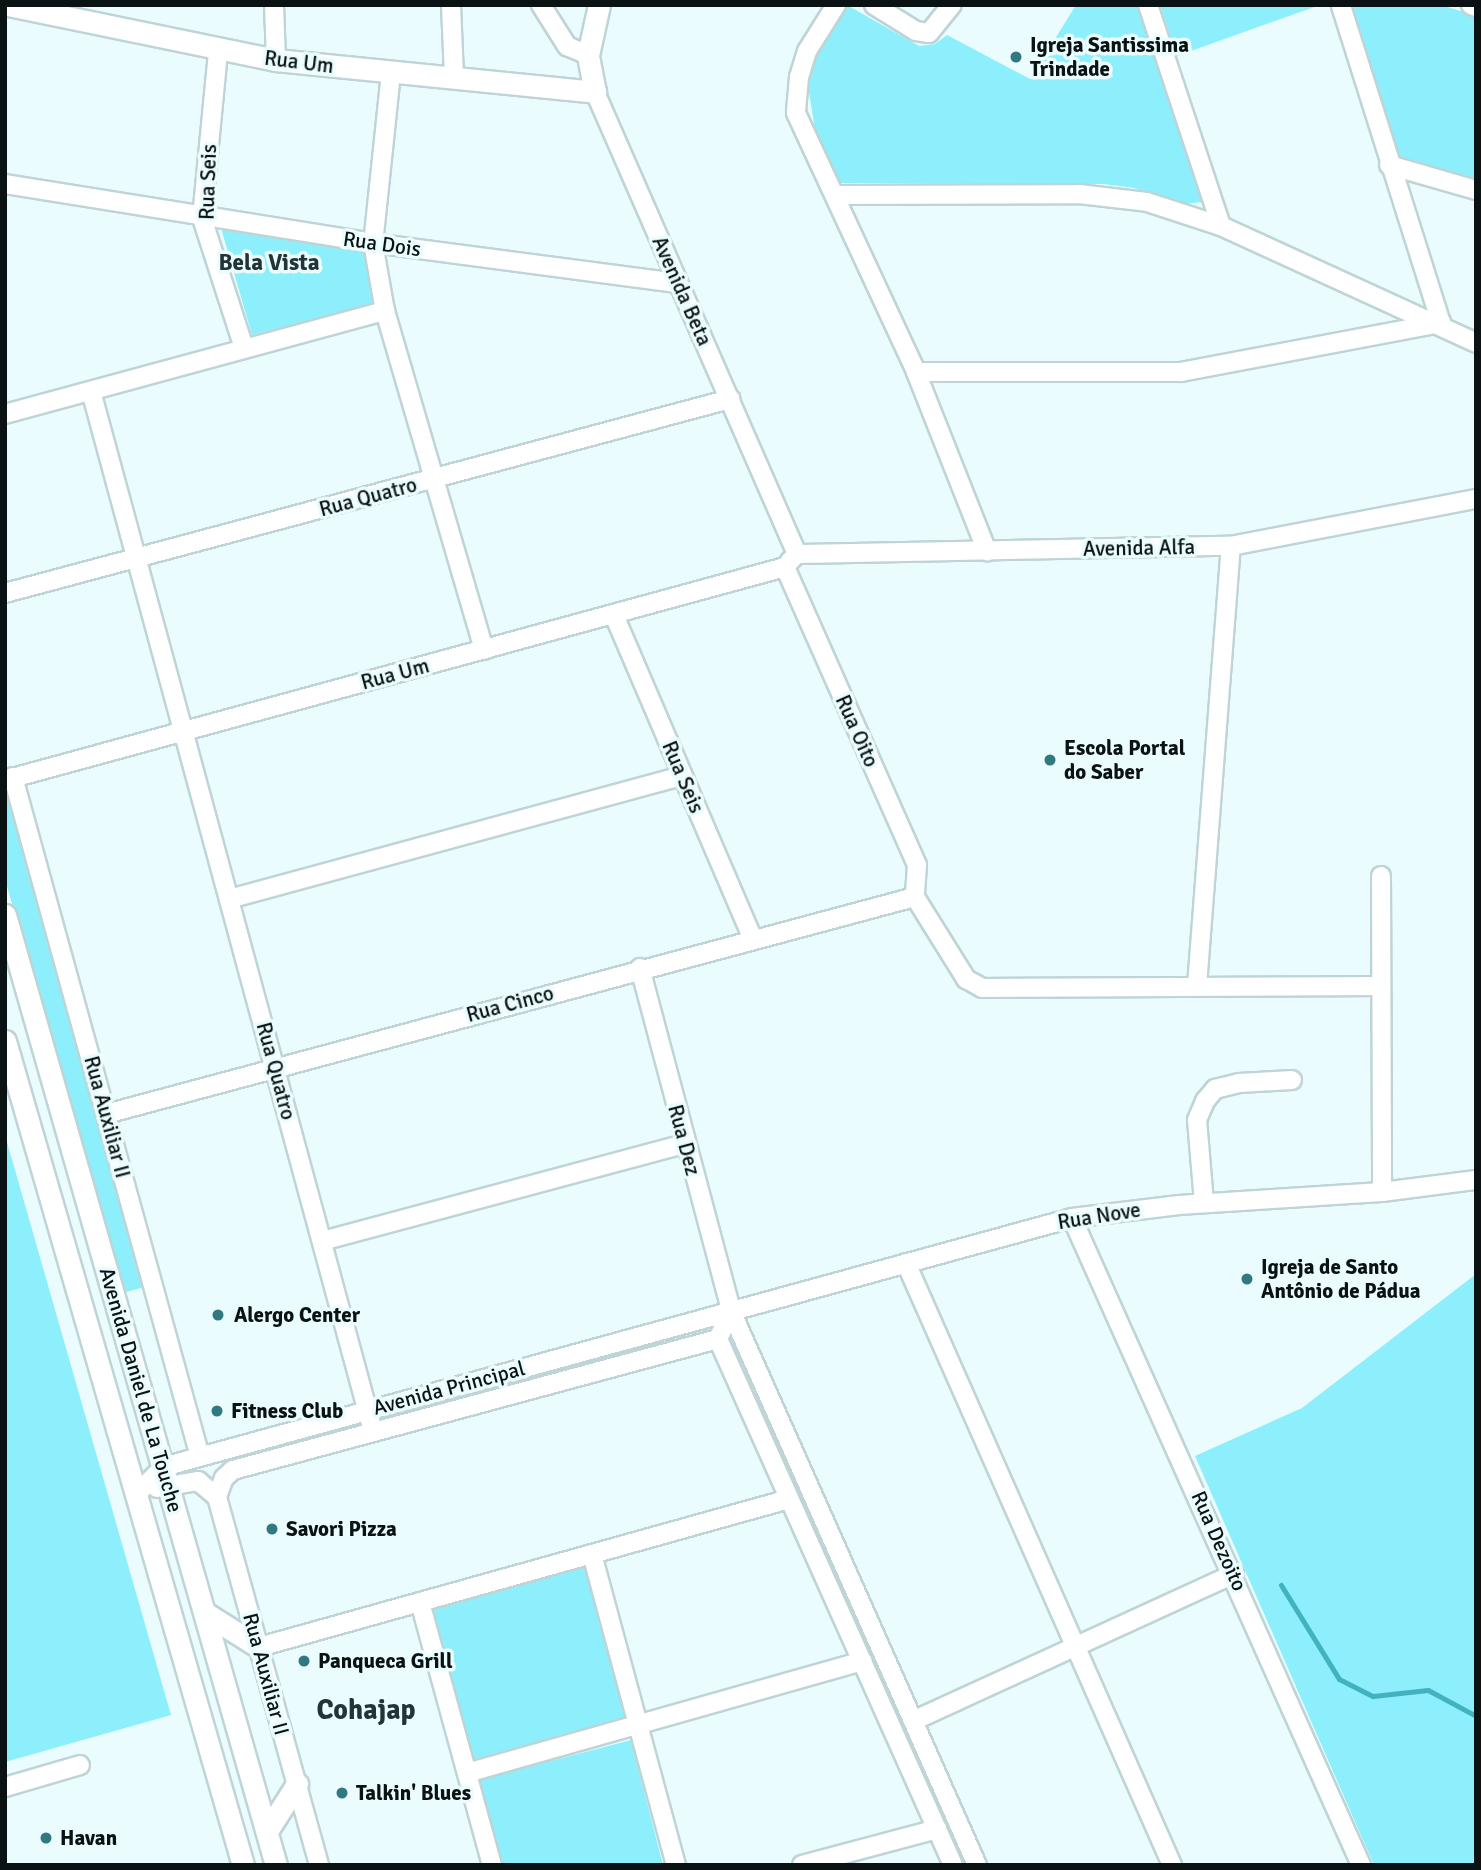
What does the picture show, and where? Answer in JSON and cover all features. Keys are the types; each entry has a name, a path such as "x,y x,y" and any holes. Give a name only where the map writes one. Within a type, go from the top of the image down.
{"main road":[{"name":"Rua Um","path":"8,5 218,52 391,73 595,92"},
{"name":"Avenida Beta","path":"595,92 588,55 599,5"},
{"name":"Avenida Daniel de La Touche","path":"5,915 276,1865"},
{"name":"Avenida Daniel de La Touche","path":"5,1041 243,1865"},
{"path":"205,1613 259,1647"},
{"path":"267,1830 297,1784"}],"street":[{"path":"274,5 276,60"},
{"path":"451,5 454,78"},
{"path":"541,5 567,46 588,55"},
{"path":"836,5 807,51 796,95 796,113 916,372 987,551"},
{"path":"874,5 916,31 929,33 952,5"},
{"path":"1148,5 1221,226"},
{"path":"1341,5 1441,323"},
{"name":"Rua Seis","path":"218,52 202,218 244,348"},
{"path":"391,73 373,243 386,311 484,650"},
{"name":"Avenida Beta","path":"595,92 797,554"},
{"path":"1390,165 1476,190"},
{"name":"Rua Dois","path":"5,184 202,218 677,283"},
{"path":"835,195 1113,196 1221,226 1441,323 1476,343"},
{"path":"5,414 386,311"},
{"path":"916,372 1181,372 1441,323"},
{"name":"Rua Quatro","path":"91,391 139,559 373,1431"},
{"name":"Rua Quatro","path":"5,593 730,399"},
{"name":"Avenida Alfa","path":"797,554 1231,546 1476,499"},
{"path":"1197,986 1231,546"},
{"path":"785,567 797,554"},
{"name":"Rua Um","path":"9,778 785,567"},
{"name":"Rua Oito","path":"785,567 917,865 915,897"},
{"name":"Rua Seis","path":"614,615 753,939"},
{"path":"229,899 683,776"},
{"name":"Rua Auxiliar II","path":"9,778 106,1114 200,1457"},
{"path":"1381,876 1378,986 1382,1192"},
{"path":"915,897 965,979 982,988 1378,986"},
{"name":"Rua Cinco","path":"106,1114 640,968 915,897"},
{"name":"Rua Dez","path":"640,968 731,1311"},
{"path":"1204,1203 1197,1120 1205,1101 1215,1089 1239,1083 1292,1080"},
{"path":"322,1241 685,1144"},
{"name":"Rua Nove","path":"731,1311 1072,1218 1204,1203 1382,1192 1476,1180"},
{"name":"Rua Dezoito","path":"1072,1218 1234,1574 1361,1865"},
{"path":"906,1263 1172,1865"},
{"path":"731,1311 718,1339 953,1865"},
{"path":"731,1311 915,1720 977,1865"},
{"name":"Avenida Principal","path":"165,1476 200,1457 731,1311"},
{"name":"Avenida Principal","path":"217,1497 224,1478 233,1469 718,1339"},
{"path":"137,1494 165,1476 198,1481 217,1497"},
{"name":"Rua Auxiliar II","path":"217,1497 319,1865"},
{"path":"259,1647 789,1499"},
{"path":"592,1554 676,1865"},
{"path":"915,1720 1234,1574"},
{"path":"420,1602 492,1865"},
{"path":"467,1773 862,1661"},
{"path":"5,1787 80,1765"},
{"path":"913,1778 935,1768"},
{"path":"802,1865 937,1829"}],"shaded area":[{"path":"847,5 919,46 935,44 947,35 1030,79 1076,5 1142,5 1202,202 1184,204 1134,188 1103,184 840,183 816,136 808,86 815,59"},
{"path":"1160,5 1320,5 1177,56"},
{"path":"1350,5 1441,5 1476,16 1476,181 1397,157"},
{"path":"221,228 364,250 376,303 252,335"},
{"path":"5,791 145,1287 122,1293 5,879"},
{"path":"5,1135 171,1715 5,1762"},
{"path":"1476,1274 1476,1865 1374,1865 1195,1456 1302,1408"},
{"path":"585,1564 626,1719 473,1760 431,1605"},
{"path":"631,1740 663,1865 501,1865 479,1780"}],"waterway":[{"path":"1281,1585 1339,1679 1373,1696 1428,1690 1476,1716"}],"place":[{"name":"Igreja Santissima Trindade","path":"1016,57"},
{"name":"Escola Portal do Saber","path":"1050,760"},
{"name":"Igreja de Santo Antônio de Pádua","path":"1247,1279"},
{"name":"Alergo Center","path":"218,1315"},
{"name":"Fitness Club","path":"217,1411"},
{"name":"Savori Pizza","path":"272,1529"},
{"name":"Panqueca Grill","path":"304,1661"},
{"name":"Talkin' Blues","path":"342,1793"},
{"name":"Havan","path":"46,1838"}],"district":[{"name":"Bela Vista","path":"269,263"},
{"name":"Cohajap","path":"366,1710"}]}
